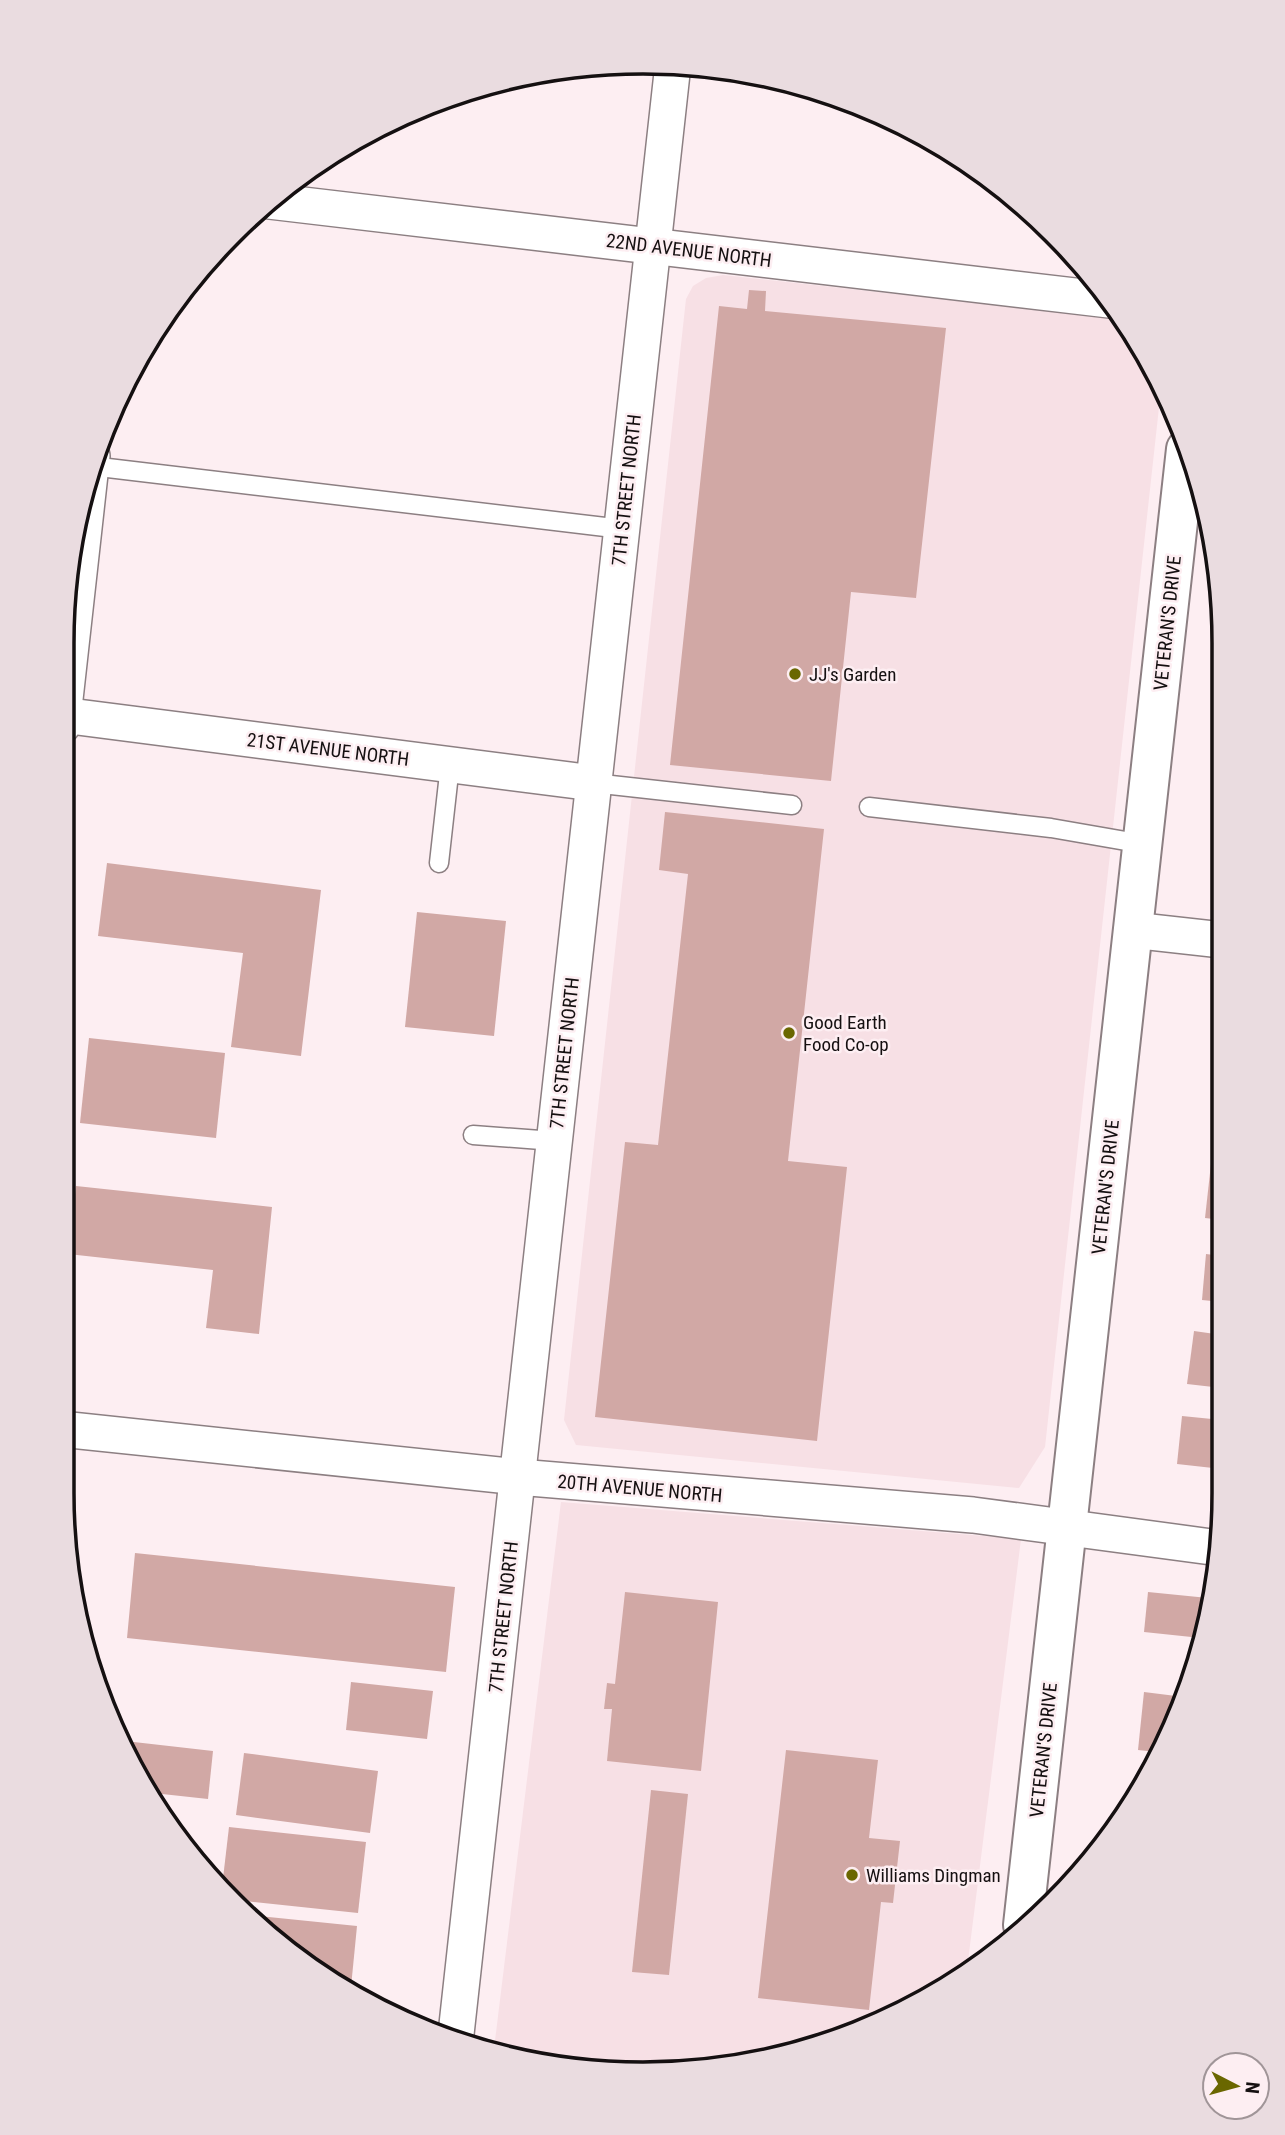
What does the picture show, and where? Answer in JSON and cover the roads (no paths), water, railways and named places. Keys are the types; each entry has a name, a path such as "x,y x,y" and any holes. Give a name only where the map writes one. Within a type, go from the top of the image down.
{"street":[{"name":"7TH STREET NORTH","path":"457,2030 673,75"},
{"name":"22ND AVENUE NORTH","path":"282,203 1096,298"},
{"name":"VETERAN'S DRIVE","path":"1024,1914 1184,469"},
{"path":"75,612 83,535"},
{"name":"21ST AVENUE NORTH","path":"74,720 593,783"},
{"path":"1132,930 1212,939"},
{"name":"20TH AVENUE NORTH","path":"74,1430 518,1477 973,1515 1209,1547"}],"lane":[{"path":"102,467 622,528"},
{"path":"439,863 450,765"},
{"path":"593,783 792,805"},
{"path":"869,807 1051,828 1143,844"},
{"path":"473,1135 554,1142"}],"place":[{"name":"JJ's Garden","path":"795,674"},
{"name":"Good Earth Food Co-op","path":"789,1033"},
{"name":"Williams Dingman","path":"852,1875"}]}
